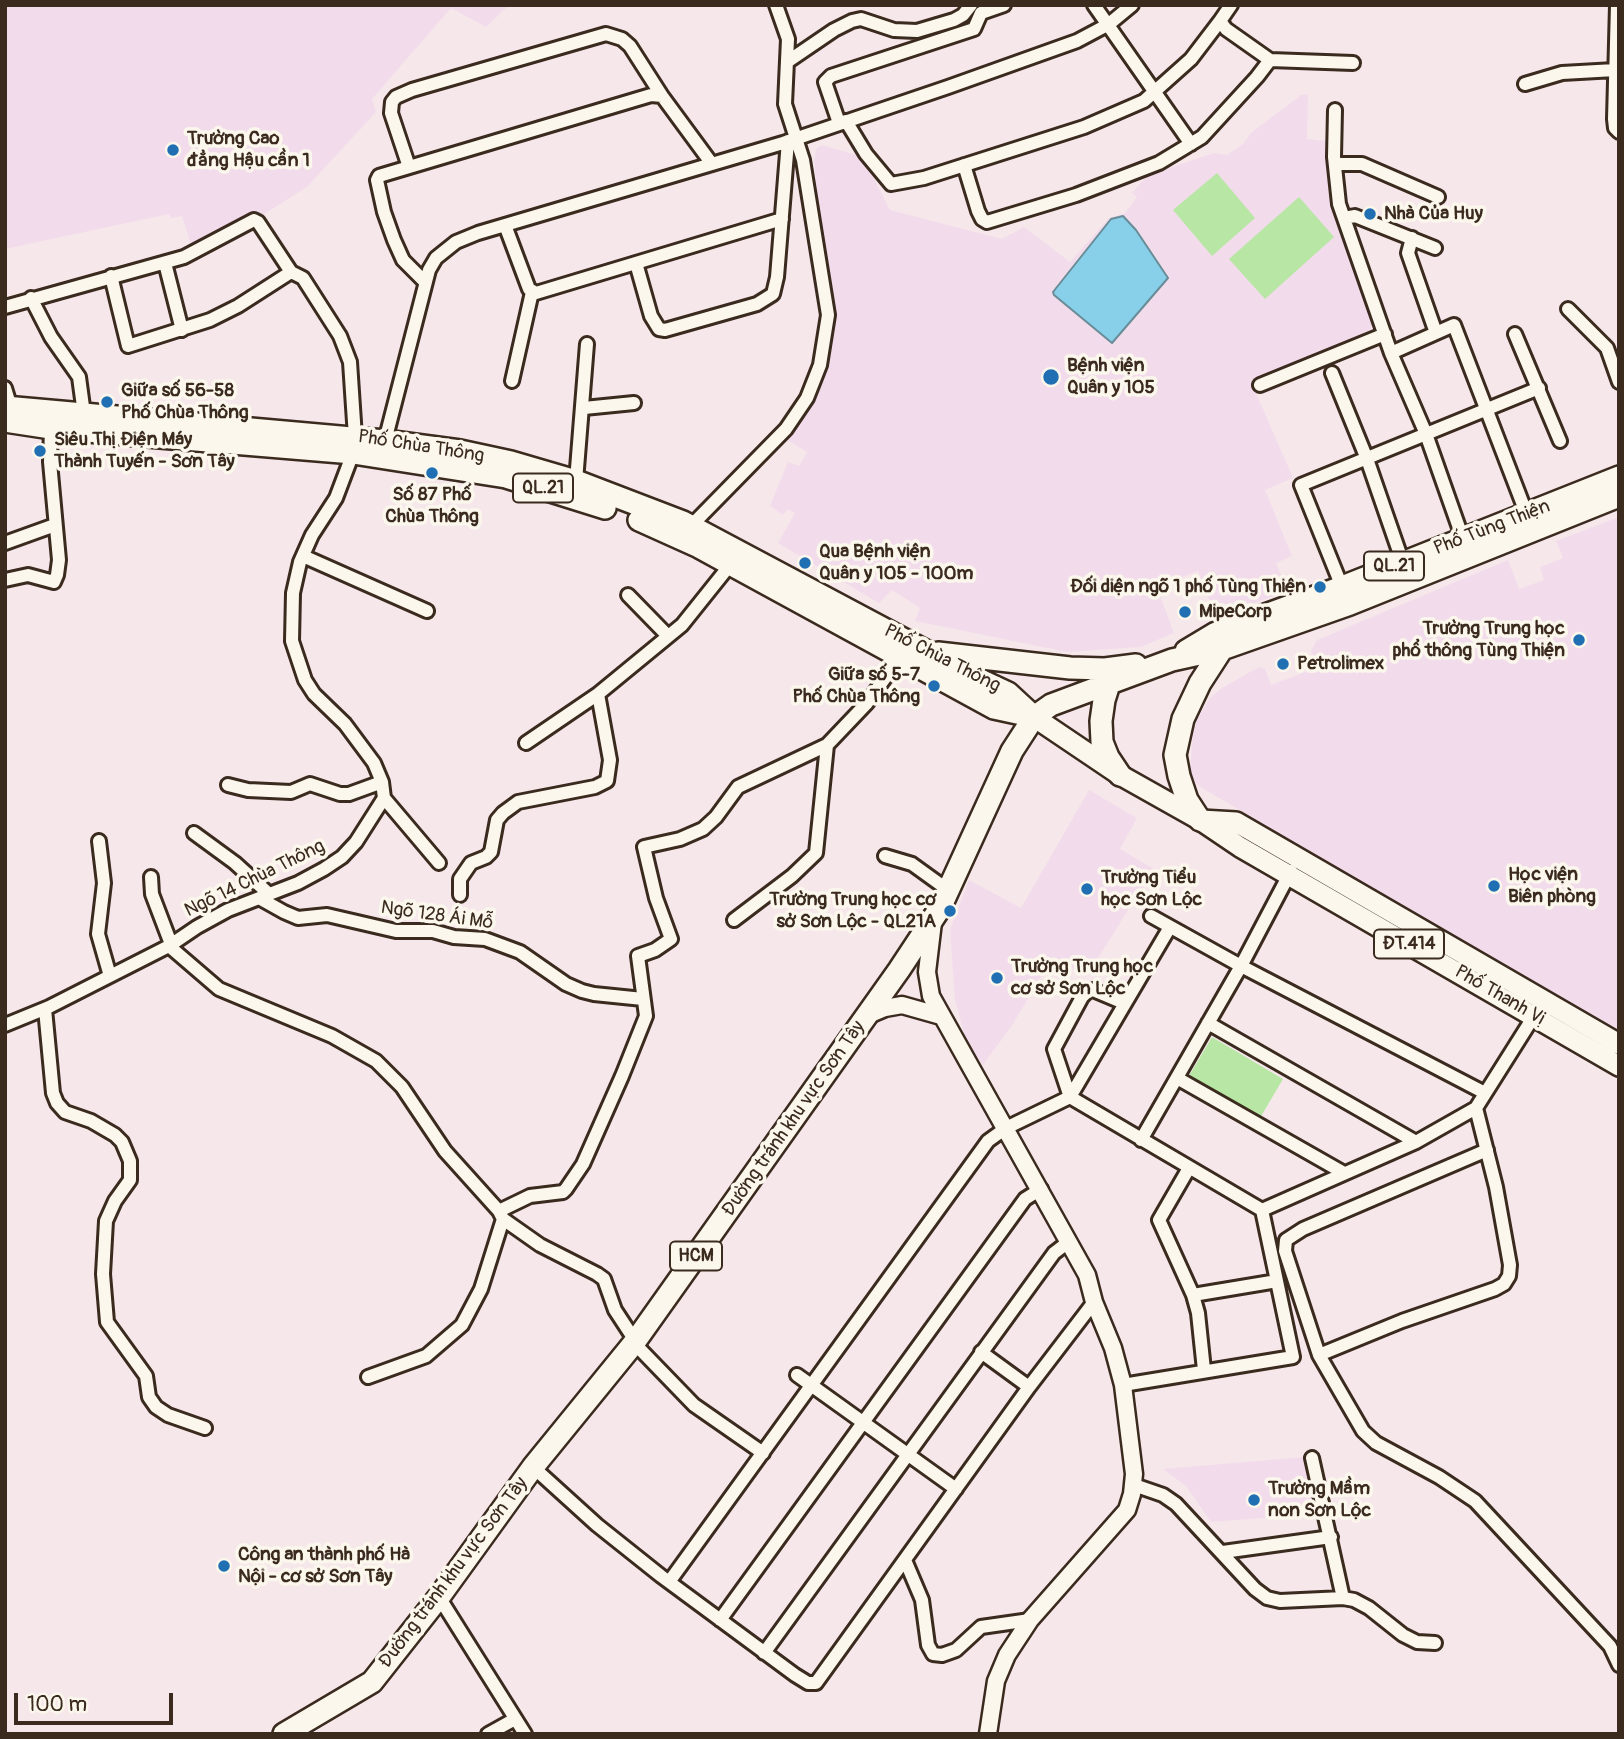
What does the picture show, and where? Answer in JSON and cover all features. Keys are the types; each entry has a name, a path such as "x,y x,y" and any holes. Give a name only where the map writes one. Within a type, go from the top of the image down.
{"highway":[{"name":"Phố Chùa Thông","path":"8,409 84,414 354,445 576,481 685,532 894,647 994,708 1034,716"},
{"name":"Phố Chùa Thông","path":"8,409 51,428 354,445 385,440 460,451 582,499 685,532 730,565 894,647 922,650 1007,693 1034,716"},
{"name":"Phố Tùng Thiện","path":"1034,716 1051,705 1172,660 1342,587 1619,477"},
{"name":"Phố Tùng Thiện","path":"1219,641 1350,604 1619,496"},
{"path":"1200,820 1187,800 1175,755 1177,739 1189,706 1219,641"},
{"path":"922,650 1070,668 1105,669 1172,660"},
{"path":"1110,684 1101,721 1102,742 1120,775"},
{"name":"Đường tránh khu vực Sơn Tây","path":"284,1734 372,1682 439,1597 533,1467 634,1343 933,917 1013,751 1034,716"}],"main road":[{"name":"Phố Thanh Vị","path":"1034,716 1120,775 1200,820 1240,847 1293,866 1536,1007 1619,1066"},
{"name":"Phố Thanh Vị","path":"1536,1007 1619,1044"}],"street":[{"path":"636,263 651,316 659,329 665,330 757,304 773,294 791,140 785,104 788,39 776,5"},
{"path":"787,62 852,21 861,19 894,30 917,31 954,20 963,15 971,5"},
{"path":"1003,5 981,13 974,29 831,76 825,82 843,122 891,184 924,178 1084,127 1144,101 1191,59 1231,5"},
{"path":"1094,5 1191,144"},
{"path":"385,440 425,282 436,258 456,242 791,140 1077,41 1109,24 1132,5"},
{"path":"1617,5 1614,123 1619,132"},
{"path":"1220,21 1226,29 1270,60 1353,64"},
{"path":"409,167 391,113 392,102 396,97 423,86 606,34 622,39 630,46 662,96 712,164"},
{"path":"964,165 978,211 987,222 1076,195 1159,163 1202,137 1257,78 1270,60"},
{"path":"1525,84 1562,73 1615,70"},
{"path":"425,282 403,260 384,212 377,180 379,176 651,95 662,96"},
{"path":"1335,110 1335,164 1339,204 1391,353 1426,434 1462,539"},
{"path":"685,532 786,429 807,398 820,365 828,315 803,160 791,140"},
{"path":"1335,164 1362,164 1438,197"},
{"path":"1344,218 1354,216 1435,248"},
{"path":"531,292 544,292 782,219"},
{"path":"5,307 165,263 205,247 254,220 291,272 303,278 310,293 326,312 340,336 350,362 354,445 336,498 312,535 303,556 293,593 292,641 304,681 363,747 382,782 384,798 439,863"},
{"path":"505,225 531,292 512,381"},
{"path":"1412,238 1408,253 1436,334"},
{"path":"165,263 182,330"},
{"path":"111,276 128,346 182,330 238,306 291,272"},
{"path":"31,298 51,337 79,377 84,414"},
{"path":"1568,309 1606,348 1619,382"},
{"path":"1391,353 1454,326 1527,515"},
{"path":"1260,386 1385,334"},
{"path":"1515,334 1560,441"},
{"path":"576,481 584,408 587,344"},
{"path":"1332,373 1367,458 1403,563"},
{"path":"1342,587 1301,485 1539,388"},
{"path":"584,408 634,403"},
{"path":"5,580 28,575 54,582 57,575 59,560 50,462 51,428"},
{"path":"5,543 55,525"},
{"path":"303,556 427,611"},
{"path":"526,743 598,694 682,625 730,565"},
{"path":"628,595 668,636"},
{"path":"368,1377 426,1356 462,1325 481,1289 501,1215 530,1196 563,1192 578,1172 646,1016 638,956 655,950 671,939 656,898 644,847 680,839 703,830 738,787 827,745 867,704 894,647"},
{"path":"460,895 460,879 471,863 491,852 497,820 503,813 518,803 595,787 607,780 610,760 598,694"},
{"path":"734,920 792,876 816,853 827,745"},
{"path":"228,785 248,790 290,792 310,784 330,792 349,794 382,782"},
{"name":"Ngõ 14 Chùa Thông","path":"5,1025 45,1009 110,976 218,916 324,869 342,857 363,833 384,798"},
{"name":"Ngõ 128 Ái Mỗ","path":"194,833 234,863 264,896 284,912 298,918 327,915 396,931 433,931 454,937 485,939 520,952 566,984 582,991 643,999"},
{"path":"99,841 104,883 97,934 110,976"},
{"path":"885,856 912,864 948,890"},
{"path":"1141,1140 1241,967 1293,866"},
{"path":"151,877 152,894 170,945 219,989 332,1036 376,1061 402,1087 445,1152 501,1215 540,1245 604,1279 615,1310 634,1343 694,1405 763,1453"},
{"path":"1152,916 1241,967 1485,1093"},
{"path":"933,917 928,984 934,1006 1041,1188 1087,1275 1123,1385 1134,1474 1127,1510 1030,1620 1007,1655 996,1681 988,1734"},
{"path":"669,1582 988,1141 1006,1128 1070,1097 1170,927"},
{"path":"1123,1385 1293,1357 1262,1210 1070,1097 1054,1049 1082,998 1088,991 1093,990 1124,1003"},
{"path":"866,1016 902,1005 941,1016"},
{"path":"1262,1210 1416,1142 1476,1108 1536,1007"},
{"path":"45,1009 53,1093 57,1102 65,1112 90,1121 115,1135 130,1161 130,1180 115,1201 106,1221 103,1274 107,1322 146,1376 149,1398 156,1408 205,1428"},
{"path":"1208,1023 1416,1142"},
{"path":"1177,1078 1344,1174"},
{"path":"1319,1355 1504,1284 1509,1276 1510,1265 1476,1108"},
{"path":"1487,1150 1303,1228 1286,1240 1285,1251 1319,1355 1363,1431 1376,1443 1440,1477 1475,1501 1610,1646 1619,1665"},
{"path":"1189,1168 1160,1220 1198,1312 1204,1370"},
{"path":"720,1620 1025,1199 1041,1188"},
{"path":"764,1653 1054,1253 1068,1243"},
{"path":"1193,1295 1277,1281"},
{"path":"533,1467 597,1525 669,1582 795,1675 808,1683 816,1683 1029,1387 1094,1302"},
{"path":"981,1352 1029,1387"},
{"path":"797,1375 956,1489"},
{"path":"1312,1458 1343,1598"},
{"path":"1133,1485 1163,1495 1176,1504 1267,1598 1297,1602 1343,1598 1369,1608 1403,1636 1417,1642 1435,1643"},
{"path":"1223,1552 1331,1537"},
{"path":"905,1560 922,1600 928,1645 933,1654 942,1655 956,1650 981,1628 1030,1620"},
{"path":"439,1597 525,1734"},
{"path":"488,1734 515,1719"}],"shaded area":[{"name":"Trường Cao đẳng Hậu cần 1","path":"5,5 509,5 486,27 451,8 372,99 376,112 307,187 258,218 192,248 182,216 171,218 169,214 5,249"},
{"name":"Bệnh viện Quân y 105","path":"1308,94 1307,139 1328,141 1331,181 1376,322 1371,327 1375,337 1255,391 1293,478 1265,490 1292,556 1276,563 1288,591 1216,617 1198,571 1157,587 1174,633 1140,647 1067,652 915,621 920,608 892,590 879,603 778,543 795,513 788,509 783,515 770,506 788,462 799,466 807,452 782,437 809,399 830,314 814,161 816,149 822,145 863,157 890,210 1002,239 1024,227 1070,262 1109,218 1125,213 1137,197 1132,193 1148,175 1214,153 1227,155 1243,144 1252,132 1301,95"},
{"name":"Học viện Biên phòng","path":"1619,517 1619,1030 1540,987 1197,785 1190,772 1197,720 1210,698 1222,688 1259,667 1265,669 1271,685 1316,668 1311,651 1317,640 1508,560 1519,589 1544,580 1540,567 1563,558 1556,541"},
{"path":"1089,790 1137,818 1120,849 1154,869 1086,977 1053,956 1013,1024 983,1065 966,1040 955,1000 950,930 969,880 1021,908"},
{"name":"Trường Mầm non Sơn Lộc","path":"1305,1457 1314,1514 1211,1522 1186,1486 1163,1469"}],"green space":[{"path":"1217,173 1255,218 1212,256 1173,210"},
{"path":"1299,197 1334,237 1265,299 1229,259"},
{"path":"1212,1037 1283,1079 1260,1118 1189,1076"}],"water":[{"path":"1123,216 1136,230 1168,278 1112,343 1053,292 1111,219"}],"place":[{"name":"Trường Cao đẳng Hậu cần 1","path":"173,150"},
{"name":"Nhà Của Huy","path":"1370,214"},
{"name":"Bệnh viện Quân y 105","path":"1051,377"},
{"name":"Giữa số 56-58 Phố Chùa Thông","path":"107,402"},
{"name":"Siêu Thị Điện Máy Thành Tuyến - Sơn Tây","path":"40,451"},
{"name":"Số 87 Phố Chùa Thông","path":"432,473"},
{"name":"Qua Bệnh viện Quân y 105 - 100m","path":"805,563"},
{"name":"Đối diện ngõ 1 phố Tùng Thiện","path":"1320,587"},
{"name":"MipeCorp","path":"1185,612"},
{"name":"Trường Trung học phổ thông Tùng Thiện","path":"1579,640"},
{"name":"Petrolimex","path":"1283,664"},
{"name":"Giữa số 5-7 Phố Chùa Thông","path":"934,686"},
{"name":"Học viện Biên phòng","path":"1494,886"},
{"name":"Trường Tiểu học Sơn Lộc","path":"1087,889"},
{"name":"Trường Trung học cơ sở Sơn Lộc - QL21A","path":"950,911"},
{"name":"Trường Trung học cơ sở Sơn Lộc","path":"997,978"},
{"name":"Trường Mầm non Sơn Lộc","path":"1254,1500"},
{"name":"Công an thành phố Hà Nội - cơ sở Sơn Tây","path":"224,1566"}]}
